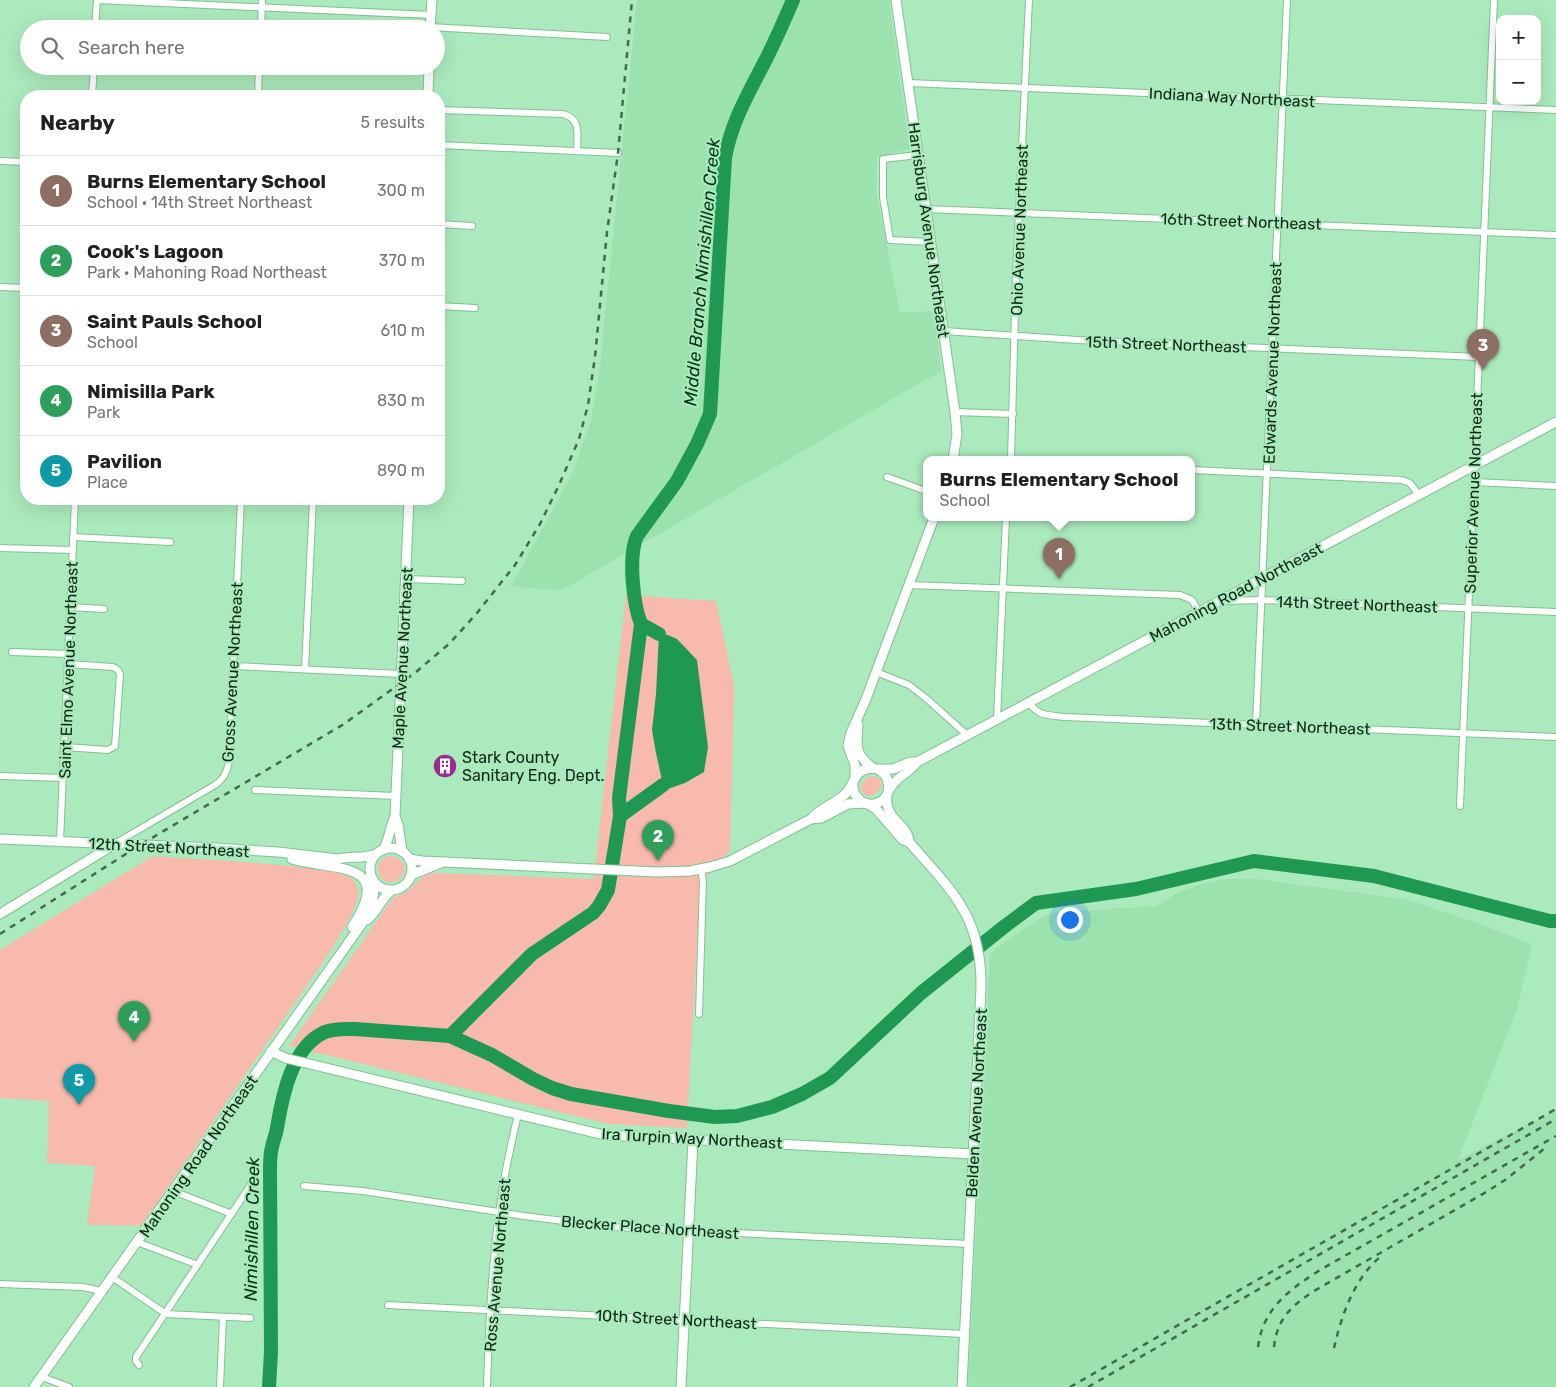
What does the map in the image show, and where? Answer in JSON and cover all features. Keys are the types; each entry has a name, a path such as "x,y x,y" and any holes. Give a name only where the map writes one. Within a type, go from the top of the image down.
{"street":[{"path":"96,20 97,0 262,4 431,15"},
{"path":"431,20 432,0"},
{"name":"Harrisburg Avenue Northeast","path":"896,0 955,412 957,434 954,456"},
{"name":"Ohio Avenue Northeast","path":"1011,456 1019,212 1029,0"},
{"name":"Edwards Avenue Northeast","path":"1256,725 1287,0"},
{"name":"Superior Avenue Northeast","path":"1460,806 1494,0"},
{"path":"261,20 262,4"},
{"path":"445,29 607,37"},
{"path":"92,90 93,75"},
{"path":"258,90 259,75"},
{"path":"428,90 429,75"},
{"name":"Indiana Way Northeast","path":"908,83 1556,110"},
{"path":"445,110 564,114 570,116 576,122 578,128 577,151"},
{"path":"445,146 618,153"},
{"path":"918,155 883,159 883,197 890,240 931,242"},
{"path":"0,161 20,162"},
{"name":"16th Street Northeast","path":"926,209 1556,234"},
{"path":"445,224 472,226"},
{"path":"0,287 20,288"},
{"path":"445,306 475,308"},
{"name":"15th Street Northeast","path":"944,331 1023,337 1479,357"},
{"path":"955,412 1013,414"},
{"name":"Mahoning Road Northeast","path":"888,792 896,779 913,768 917,762 1556,422"},
{"path":"1195,470 1402,480 1410,483 1419,495"},
{"path":"887,477 923,491"},
{"path":"1474,482 1556,486"},
{"name":"Saint Elmo Avenue Northeast","path":"60,841 75,505"},
{"name":"Gross Avenue Northeast","path":"115,844 215,785 225,776 230,759 241,505"},
{"path":"305,670 313,505"},
{"name":"Maple Avenue Northeast","path":"402,851 398,824 395,817 409,505"},
{"path":"866,803 854,793 854,765 848,744 853,726 857,721 933,521"},
{"path":"997,719 1006,521"},
{"path":"73,537 170,542"},
{"path":"0,548 73,550"},
{"path":"406,580 462,582"},
{"path":"909,585 1180,595 1192,600 1199,612"},
{"name":"14th Street Northeast","path":"1218,601 1262,600 1556,612"},
{"path":"70,607 104,609"},
{"path":"12,652 68,654"},
{"path":"65,747 108,750 114,748 116,743 120,674 113,667 68,664"},
{"path":"234,666 401,674"},
{"path":"876,672 909,685 967,735"},
{"name":"13th Street Northeast","path":"1029,702 1039,714 1065,717 1556,737"},
{"path":"409,859 668,872 701,869 719,865 743,855 811,819 821,818 848,804 880,802 888,792 888,778 883,772 874,768 861,757 857,749 857,721"},
{"name":"Mahoning Road Northeast","path":"874,768 891,770 910,762 917,762"},
{"path":"811,819 818,810 842,797 863,770 874,768"},
{"path":"0,776 63,778"},
{"path":"254,790 396,796"},
{"name":"Belden Avenue Northeast","path":"888,792 886,805 889,812 909,836 909,842"},
{"name":"Belden Avenue Northeast","path":"866,803 876,808 904,840 909,842 957,898 968,916 975,934 981,966 962,1387"},
{"name":"Maple Avenue Northeast","path":"380,852 389,838 391,824 395,817"},
{"name":"12th Street Northeast","path":"0,839 278,852 338,859 363,870 373,881"},
{"path":"0,914 115,844"},
{"path":"391,848 402,851 409,859 412,868 411,875 403,887 391,890 383,889 373,881 370,865 380,852 391,848"},
{"path":"278,852 293,860 344,868 354,872 363,880 367,890 365,902 355,923 338,948 338,957"},
{"name":"12th Street Northeast","path":"338,859 366,857 380,852"},
{"path":"411,875 444,862"},
{"path":"700,1014 704,881 701,869"},
{"name":"Mahoning Road Northeast","path":"34,1387 360,925 372,905 373,881"},
{"name":"Mahoning Road Northeast","path":"360,925 375,914 383,898 391,890"},
{"name":"Ira Turpin Way Northeast","path":"271,1051 285,1058 604,1135 973,1154"},
{"name":"Ross Avenue Northeast","path":"487,1387 490,1310 499,1211 518,1114"},
{"path":"681,1387 693,1140"},
{"path":"139,1365 136,1357 252,1183"},
{"name":"Blecker Place Northeast","path":"304,1186 364,1191 611,1227 969,1244"},
{"path":"173,1190 232,1214"},
{"path":"137,1242 198,1266"},
{"path":"112,1277 166,1314 250,1318"},
{"path":"0,1284 83,1287 102,1291"},
{"name":"10th Street Northeast","path":"388,1305 964,1334"},
{"path":"220,1387 223,1317"},
{"path":"42,1377 69,1387"}],"shaded area":[{"path":"637,0 889,0 910,149 877,157 876,191 900,313 935,311 941,371 562,590 511,587 572,474 591,421 600,366"},
{"path":"626,595 716,601 734,686 730,850 700,884 687,1128 609,1124 289,1046 392,899 408,891 426,874 594,879"},
{"path":"659,634 677,639 697,660 708,747 704,772 685,783 665,790 652,730"},
{"path":"875,776 880,780 882,787 874,795 866,796 861,790 861,783"},
{"path":"153,856 262,863 329,871 351,879 357,886 358,896 353,912 332,949 141,1226 87,1225 95,1166 47,1163 49,1101 0,1098 0,950"},
{"path":"391,856 400,860 404,869 400,878 391,882 382,878 378,869 382,860"},
{"path":"1225,879 1257,879 1410,900 1532,944 1517,1009 1458,1160 1556,1110 1556,1387 968,1387 990,953 1035,921 1048,915 1060,912 1156,906 1181,891"}],"waterway":[{"name":"Middle Branch Nimishillen Creek","path":"450,1036 532,954 593,913 608,890 620,816 619,798 641,624 633,580 634,545 637,536 677,481 697,444 710,414 725,158 731,133 741,109 793,0"},
{"path":"641,624 659,634"},
{"path":"620,816 663,785"},
{"name":"Nimishillen Creek","path":"269,1387 271,1352 271,1152 290,1074 304,1049 325,1032 336,1029 355,1029 450,1036 492,1055 533,1079 571,1094 669,1111 715,1117 737,1116 772,1107 802,1094 830,1078 921,993 1036,903 1136,889 1254,861 1374,876 1556,921"}],"railway":[{"path":"0,934 140,845 344,724 416,672 450,643 477,613 515,565 540,524 559,485 579,439 588,405 595,357 607,232 618,153 632,0"},
{"path":"1070,1387 1556,1109"},
{"path":"1088,1387 1556,1119"},
{"path":"1258,1347 1265,1321 1279,1301 1298,1285 1320,1270 1556,1136"},
{"path":"1274,1347 1278,1329 1286,1314 1314,1291 1488,1191 1545,1148"},
{"path":"1334,1348 1340,1324 1350,1299 1362,1277 1379,1258"}],"place":[{"name":"Saint Pauls School","path":"1483,370"},
{"name":"Burns Elementary School","path":"1059,579"},
{"name":"Stark County Sanitary Eng. Dept.","path":"445,766"},
{"name":"Cook's Lagoon","path":"658,861"},
{"name":"Nimisilla Park","path":"134,1042"},
{"name":"Pavilion","path":"79,1105"}]}
